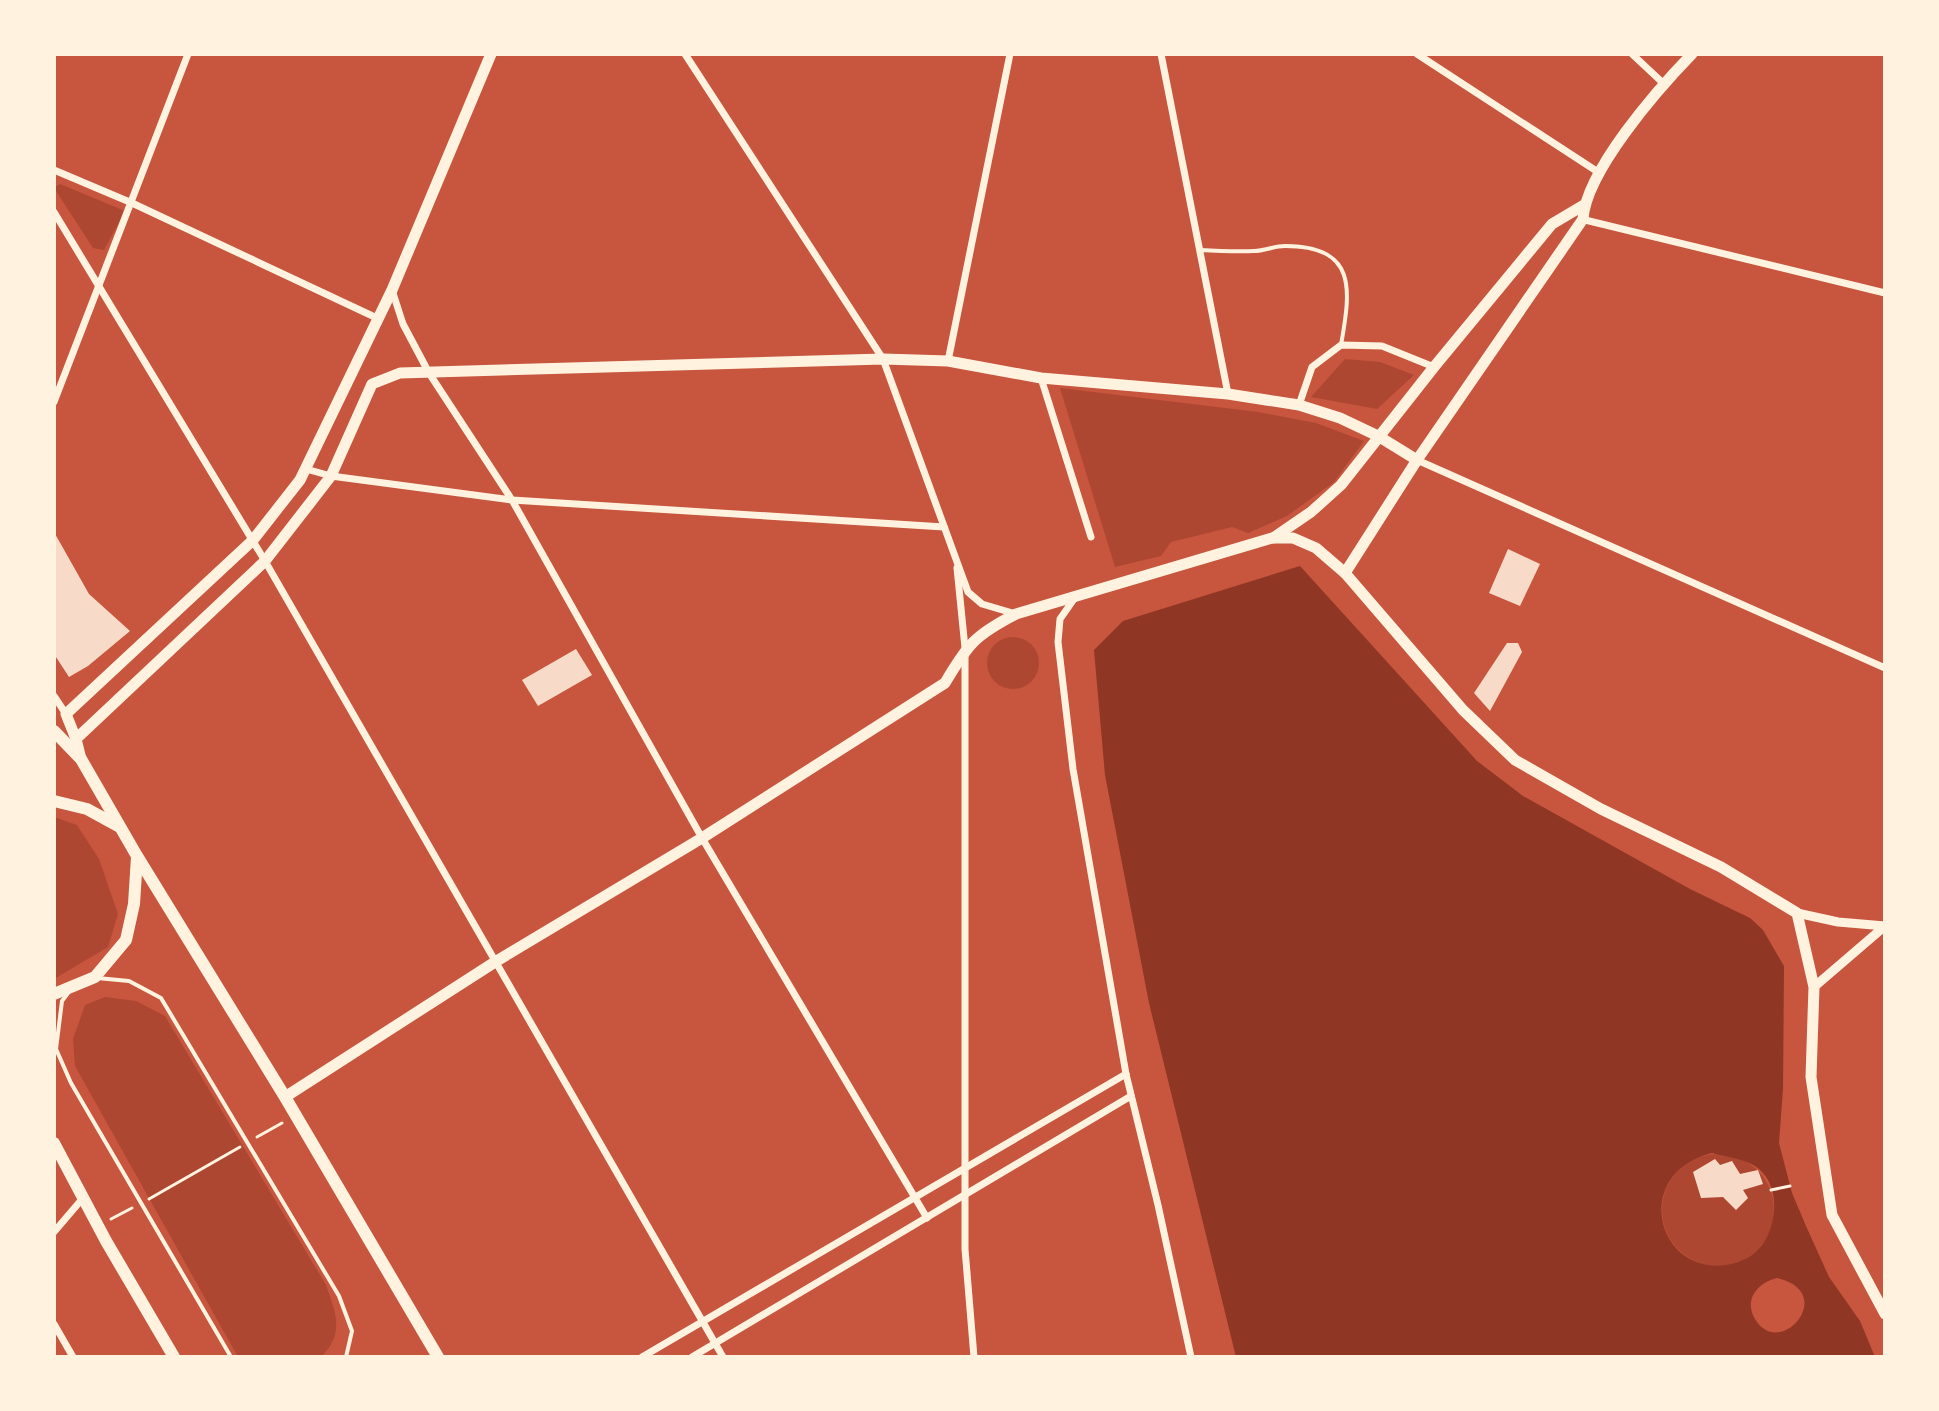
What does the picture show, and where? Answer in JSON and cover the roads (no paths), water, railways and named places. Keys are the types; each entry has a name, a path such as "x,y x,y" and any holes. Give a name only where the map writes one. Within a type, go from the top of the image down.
{"main road":[{"path":"81,759 66,714 253,540 300,480 379,319 491,54"},
{"path":"1345,573 1417,460 1583,219 1584,205 1598,172 1663,83 1692,54"},
{"path":"1272,538 1311,512 1341,485 1552,224 1584,205"},
{"path":"76,739 265,561 331,476 372,384 400,373 883,359 948,361 1041,378 1228,394 1299,405 1340,418 1417,460"},
{"path":"285,1097 495,962 702,838 945,683 965,647 989,628 1016,614 1272,538 1293,538 1316,548 1345,573 1463,710 1515,760 1601,809 1721,867 1797,913 1814,987 1811,1077 1832,1215 1885,1312"},
{"path":"54,731 81,759 438,1357"},
{"path":"54,801 87,809 121,828"},
{"path":"54,994 95,977 126,940 134,904 137,856"},
{"path":"54,1143 174,1357"}],"street":[{"path":"54,402 188,54"},
{"path":"685,54 883,359 968,592 982,604 1016,614"},
{"path":"948,361 1010,54"},
{"path":"1161,54 1228,394"},
{"path":"1417,54 1598,172"},
{"path":"1632,54 1663,83"},
{"path":"54,170 132,203 379,319"},
{"path":"54,212 253,540 723,1357"},
{"path":"1567,214 1885,293"},
{"path":"392,290 403,324 429,373 512,500 702,838 927,1218"},
{"path":"1299,405 1312,367 1341,345 1382,346 1434,367"},
{"path":"1041,378 1091,537"},
{"path":"1417,460 1885,668"},
{"path":"306,469 331,476 512,500 944,527"},
{"path":"957,568 965,647 965,1249 974,1357"},
{"path":"1075,597 1060,619 1058,642 1073,769 1126,1074 1191,1357"},
{"path":"54,696 66,714"},
{"path":"1797,913 1838,922 1885,926"},
{"path":"1814,987 1885,926"},
{"path":"642,1357 1126,1074"},
{"path":"692,1357 1131,1096"},
{"path":"54,1232 83,1198"},
{"path":"54,1324 73,1357"}],"lane":[{"path":"1198,250 1255,251 1297,246 1311,248 1334,258 1340,265 1347,288 1341,345"},
{"path":"95,977 129,981 161,998 339,1296 352,1331 346,1357"},
{"path":"72,986 62,1001 56,1049 71,1083 231,1357"}]}
